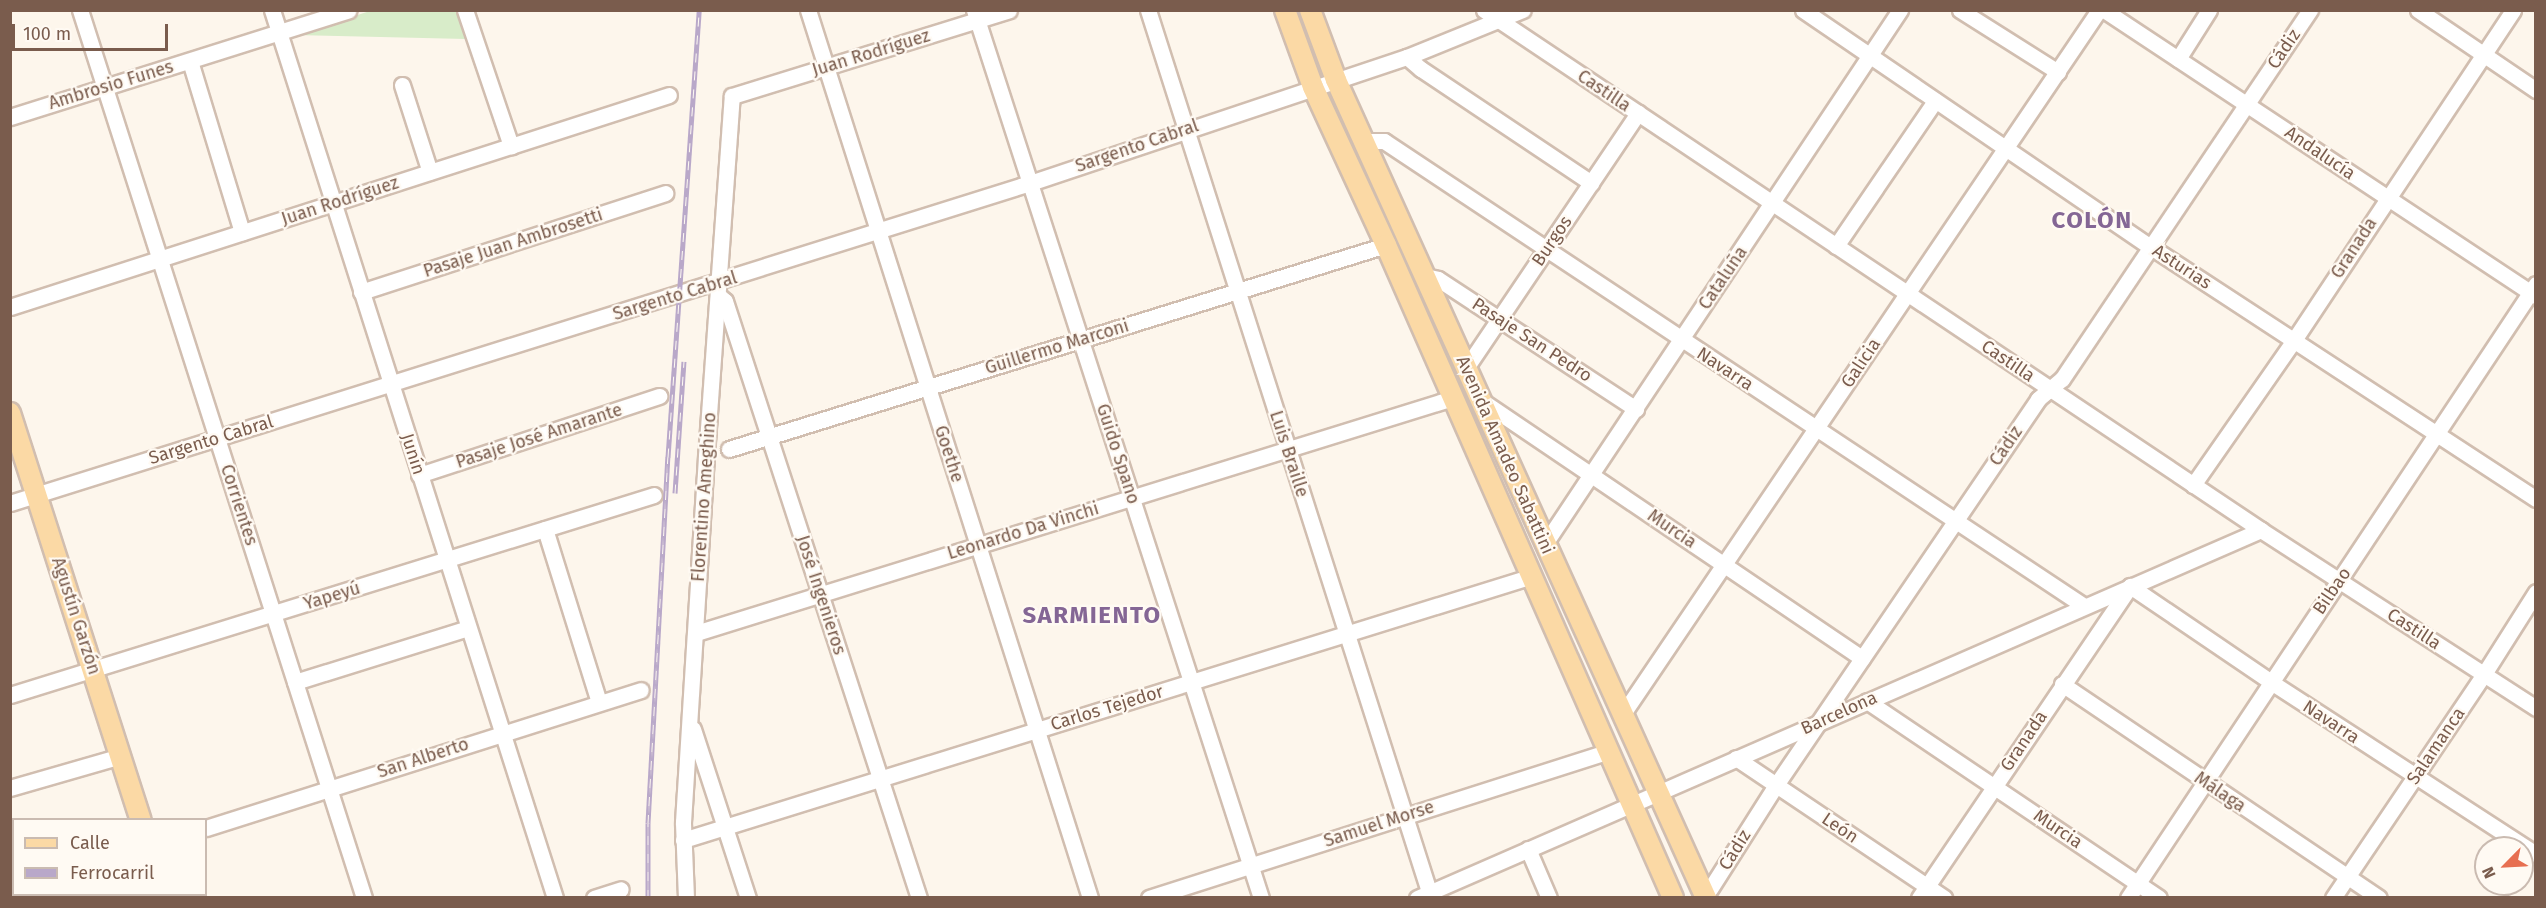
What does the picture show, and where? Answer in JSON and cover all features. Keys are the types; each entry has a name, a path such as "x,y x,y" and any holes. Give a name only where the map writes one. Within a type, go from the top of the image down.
{"main road":[{"name":"Avenida Amadeo Sabattini","path":"1285,10 1313,87 1386,245 1673,897"},
{"name":"Avenida Amadeo Sabattini","path":"1310,10 1336,80 1544,545 1658,792 1710,894"},
{"name":"Agustín Garzón","path":"10,413 141,818"}],"street":[{"name":"Corrientes","path":"80,10 364,897"},
{"name":"Junín","path":"272,10 332,204 555,897"},
{"name":"Ambrosio Funes","path":"10,117 349,10"},
{"path":"465,10 510,146"},
{"name":"Goethe","path":"808,10 1090,897"},
{"name":"Juan Rodríguez","path":"732,96 826,67 976,15 1010,10"},
{"name":"Luis Braille","path":"1148,10 1404,816 1425,896"},
{"name":"Castilla","path":"1484,10 2261,530 2535,708"},
{"name":"Sargento Cabral","path":"10,503 390,384 718,288 878,231 1030,183 1407,57 1522,10"},
{"name":"Asturias","path":"1803,10 2151,247 2535,499"},
{"name":"Cataluña","path":"1544,545 1900,10"},
{"path":"1960,10 2058,72"},
{"name":"Galicia","path":"1622,715 1726,566 2099,10"},
{"name":"Andalucía","path":"2104,10 2387,198 2534,291"},
{"path":"2178,59 2210,10"},
{"name":"Cádiz","path":"1710,894 1776,785 1862,658 2038,399 2062,379 2310,10"},
{"path":"2418,10 2535,90"},
{"name":"Granada","path":"2193,484 2294,340 2513,10"},
{"name":"Guido Spano","path":"976,15 1261,897"},
{"path":"1407,57 1591,183"},
{"path":"190,61 242,232"},
{"path":"402,85 430,172"},
{"name":"Juan Rodríguez","path":"10,307 669,95"},
{"name":"Florentino Ameghino","path":"686,897 682,840 732,96"},
{"path":"1836,246 1935,101"},
{"name":"Burgos","path":"1466,368 1638,113"},
{"name":"Navarra","path":"1365,141 1384,141 1545,251 2084,606"},
{"name":"Pasaje Juan Ambrosetti","path":"361,292 665,193"},
{"name":"Guillermo Marconi","path":"729,449 1386,245"},
{"name":"Pasaje San Pedro","path":"1425,276 1438,279 1636,409"},
{"name":"José Ingenieros","path":"718,288 725,301 919,897"},
{"name":"Bilbao","path":"2128,897 2436,433 2534,291"},
{"name":"Pasaje José Amarante","path":"419,475 659,396"},
{"name":"Leonardo Da Vinchi","path":"696,633 1453,398"},
{"name":"Murcia","path":"1481,401 1862,658"},
{"name":"Yapeyú","path":"10,695 654,495"},
{"path":"545,529 599,702"},
{"name":"Barcelona","path":"1425,896 1658,792 2261,530"},
{"name":"Carlos Tejedor","path":"682,840 1532,576"},
{"name":"Granada","path":"1923,892 1993,785 2130,586"},
{"name":"Navarra","path":"2130,586 2271,682 2535,854"},
{"name":"Salamanca","path":"2333,897 2484,674 2535,592"},
{"path":"295,682 468,628"},
{"name":"Málaga","path":"2062,684 2379,897"},
{"name":"San Alberto","path":"207,828 641,690"},
{"name":"Murcia","path":"1867,701 2159,897"},
{"path":"690,721 748,897"},
{"name":"Samuel Morse","path":"1149,897 1171,894 1251,864 1609,751"},
{"path":"10,788 121,756"},
{"name":"León","path":"1736,758 1923,892 1944,897"},
{"path":"1528,849 1549,897"},
{"path":"594,897 621,889"}],"green space":[{"path":"458,10 466,39 295,35 370,11"}],"railway":[{"path":"648,898 648,823 668,457 699,10"},
{"path":"675,493 684,361"}],"district":[{"name":"COLÓN","path":"2092,221"},
{"name":"SARMIENTO","path":"1092,616"}]}
